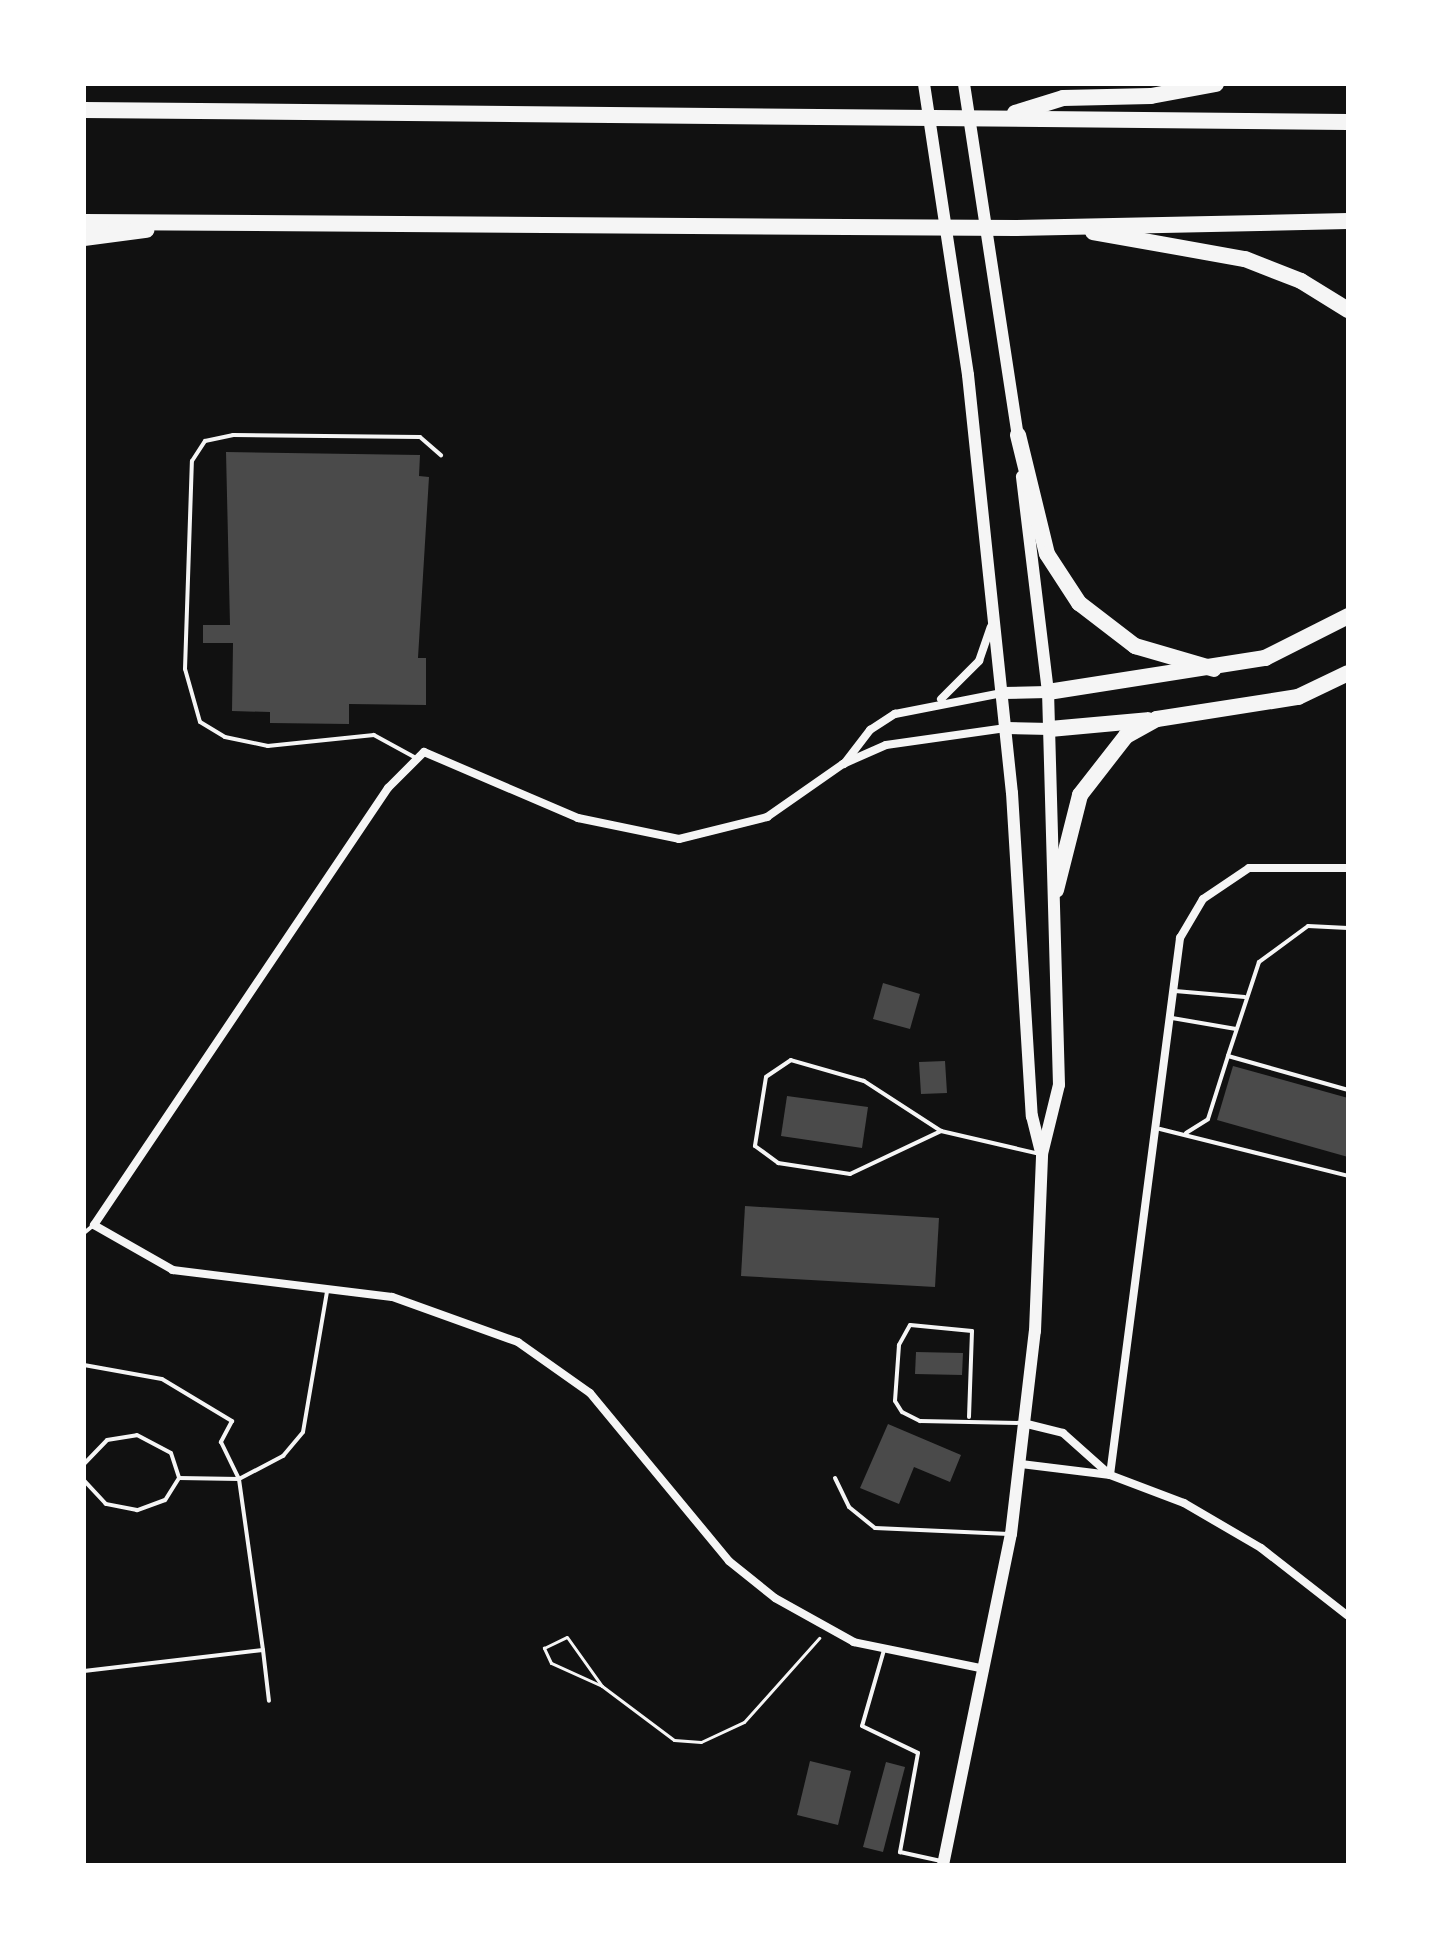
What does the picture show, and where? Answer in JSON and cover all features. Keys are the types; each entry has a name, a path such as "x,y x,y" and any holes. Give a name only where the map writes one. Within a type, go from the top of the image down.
{"highway":[{"path":"1002,117 1063,98 1167,95 1216,84"},
{"path":"84,110 1348,122"},
{"path":"84,222 1016,228 1348,221"},
{"path":"84,238 211,222"},
{"path":"1072,226 1245,259 1301,281 1348,310"},
{"path":"1018,435 1047,554 1079,603 1135,646 1214,669"},
{"path":"1048,692 1214,669 1293,649 1348,616"},
{"path":"1050,729 1157,719 1298,697 1348,673"},
{"path":"1056,890 1091,774 1126,736 1157,719"}],"main road":[{"path":"924,84 968,375 1006,728 1032,1116 1042,1154"},
{"path":"943,1863 1011,1534 1027,1424 1042,1154 1059,1085 1056,890 1048,692 1018,435 964,84"},
{"path":"1002,693 1048,692"},
{"path":"1006,728 1050,729"}],"street":[{"path":"931,703 979,661 993,611"},
{"path":"985,1669 884,1650 828,1630 729,1561 614,1418 543,1356 436,1310 327,1286 173,1270 94,1225 388,788 416,758 430,750 578,818 679,839 767,817 843,764 881,721 931,703 1002,693"},
{"path":"843,764 925,735 1006,728"},
{"path":"1110,1475 1160,1129 1180,938 1216,888 1266,864 1348,868"},
{"path":"1027,1424 1070,1437 1110,1475"},
{"path":"1021,1464 1110,1475 1225,1525 1348,1616"}],"lane":[{"path":"416,758 368,734 268,746 225,737 200,722 185,669 192,461 205,441 233,435 420,437 441,455"},
{"path":"1186,1133 1208,1119 1245,997 1259,962 1296,932 1321,923 1348,928"},
{"path":"1173,991 1245,997"},
{"path":"1172,1018 1236,1029"},
{"path":"1228,1056 1348,1090"},
{"path":"941,1131 850,1174 778,1163 755,1146 766,1077 791,1060 864,1081 941,1131 1042,1154"},
{"path":"1160,1129 1186,1133 1348,1176"},
{"path":"84,1233 94,1225"},
{"path":"179,1478 239,1479 283,1456 303,1432 327,1286"},
{"path":"969,1417 972,1331 910,1325 899,1345 895,1401 920,1421 969,1417 1027,1424"},
{"path":"84,1365 162,1379 232,1421 221,1442 239,1479 269,1701"},
{"path":"84,1464 107,1440 137,1435 171,1453 179,1478"},
{"path":"84,1480 106,1504 137,1510 165,1500 179,1478"},
{"path":"835,1478 849,1507 875,1528 1011,1534"},
{"path":"84,1671 263,1650"},
{"path":"884,1650 862,1726 918,1753 900,1852 943,1863"}],"path":[{"path":"602,1686 575,1642 558,1636 544,1648 551,1663 602,1686 674,1740 716,1739 744,1722 828,1630"}],"building":[{"path":"226,452 420,455 419,476 429,477 418,658 426,658 426,705 349,704 349,724 270,723 270,712 232,711 233,643 203,643 203,625 230,625"},
{"path":"883,983 920,994 910,1029 873,1019"},
{"path":"945,1061 947,1093 921,1094 919,1062"},
{"path":"1233,1066 1348,1098 1348,1157 1217,1120"},
{"path":"787,1096 868,1107 862,1148 781,1136"},
{"path":"745,1206 939,1218 935,1287 741,1276"},
{"path":"916,1352 963,1353 962,1375 915,1374"},
{"path":"888,1424 961,1455 950,1482 914,1467 899,1504 860,1488"},
{"path":"810,1761 851,1771 838,1825 797,1815"},
{"path":"886,1762 905,1767 883,1852 863,1847"}]}
